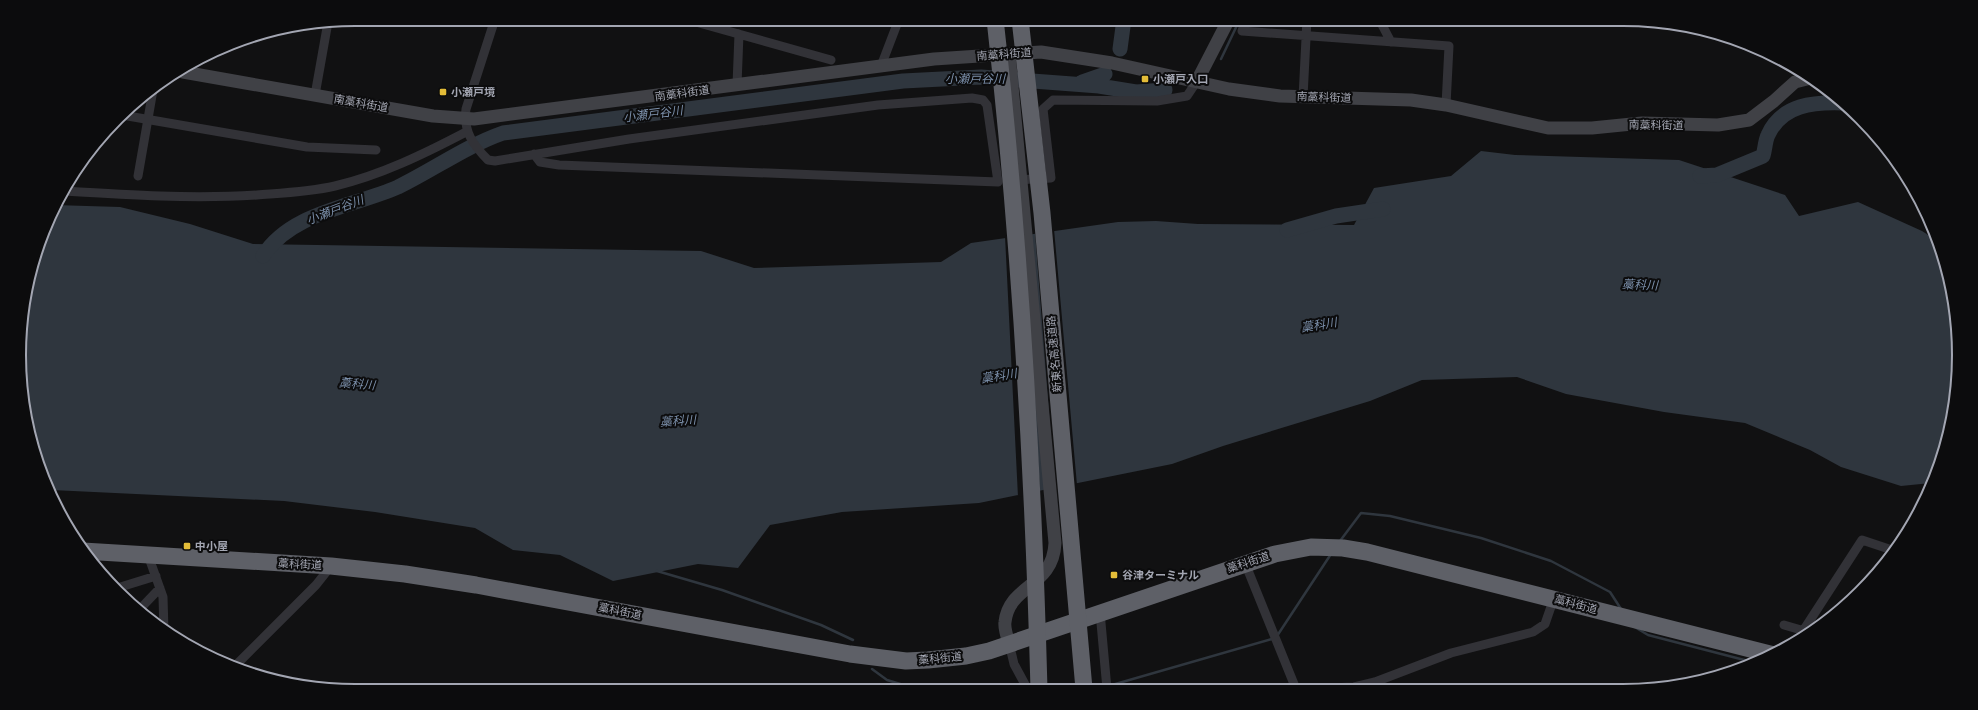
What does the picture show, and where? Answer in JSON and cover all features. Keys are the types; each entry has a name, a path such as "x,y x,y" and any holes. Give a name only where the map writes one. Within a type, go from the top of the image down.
{"highway":[{"path":"996,26 1011,167 1019,269 1033,515 1039,684"},
{"name":"新東名高速道路","path":"1021,26 1042,213 1084,684"},
{"name":"藁科街道","path":"91,552 331,566 405,574 476,585 850,654 906,660 966,656 989,651 1100,612 1275,554 1311,547 1343,548 1368,552 1554,598 1764,652"}],"main road":[{"path":"1197,81 1225,26"},
{"name":"南藁科街道","path":"186,73 433,116 464,119 507,116 934,59 1049,53 1112,63 1229,89 1280,96 1411,100 1446,105 1548,128 1592,128 1642,123 1718,125 1749,120 1796,82 1804,80"},
{"path":"1009,54 1055,543 1055,556 1047,571 1022,592 1010,605 1004,623 1009,643"}],"street":[{"path":"493,26 464,119 466,132 483,156 488,160 495,161 534,154 878,105 972,98 982,100 987,105 998,182"},
{"path":"710,26 831,60"},
{"path":"881,66 896,26"},
{"path":"1244,26 1242,31 1449,46 1446,105"},
{"path":"1302,97 1307,26"},
{"path":"1383,26 1391,42"},
{"path":"315,95 327,28"},
{"path":"737,85 739,34"},
{"path":"534,154 540,162 559,165 998,182 1050,178 1043,109 1053,100 1157,101 1187,96 1197,81"},
{"path":"138,176 152,97"},
{"path":"129,115 307,147 376,150"},
{"path":"69,191 208,198 313,190 335,186 388,169 466,132"},
{"path":"1807,628 1862,540 1889,549"},
{"path":"148,555 163,596 164,623"},
{"path":"1245,563 1294,684"},
{"path":"238,663 316,585 331,566"},
{"path":"121,587 156,576"},
{"path":"143,606 160,588"},
{"path":"1367,684 1451,653 1533,632 1545,624 1554,598"},
{"path":"1100,612 1107,684"},
{"path":"1784,626 1801,632"},
{"path":"1009,643 1014,664 1025,684"}],"water":[{"path":"1481,151 1515,155 1679,160 1785,195 1799,216 1858,202 1922,231 1930,236 1935,249 1946,291 1952,355 1946,419 1935,461 1926,484 1901,486 1841,467 1810,450 1745,423 1664,412 1566,394 1517,377 1422,380 1370,401 1223,446 1172,464 979,503 842,512 770,525 738,568 698,564 613,581 560,555 513,550 475,528 375,512 284,501 55,490 43,461 32,419 26,355 29,312 32,291 43,249 62,205 120,207 190,224 253,244 701,251 754,268 941,262 971,243 1118,222 1156,221 1198,224 1354,225 1374,188 1451,176"}],"pier":[{"path":"1054,229 1077,485 1055,490 1035,232"},
{"path":"1025,233 1040,493 1018,497 1005,236"}],"waterway":[{"name":"小瀬戸谷川","path":"1120,49 1123,26"},
{"path":"1221,59 1237,26"},
{"name":"小瀬戸谷川","path":"1082,82 1105,74"},
{"name":"小瀬戸谷川","path":"263,256 275,241 290,229 306,220 324,212 398,187 463,151 503,133 903,81 981,77 1099,86 1136,92 1165,90"},
{"path":"1700,176 1717,175 1763,156 1767,137 1774,125 1790,111 1810,105 1834,103"},
{"name":"藁科川","path":"1287,230 1336,216 1383,209"},
{"path":"1340,541 1361,513 1390,516 1481,538 1551,561 1610,592 1621,609"},
{"path":"1277,636 1331,554"},
{"path":"657,571 722,590 821,625 853,640"},
{"path":"1633,626 1648,635 1746,660"},
{"path":"1115,684 1272,639"},
{"path":"872,669 887,680 900,684"}],"place":[{"name":"小瀬戸入口","path":"1145,79"},
{"name":"小瀬戸境","path":"443,92"},
{"name":"中小屋","path":"187,546"},
{"name":"谷津ターミナル","path":"1114,575"}]}
